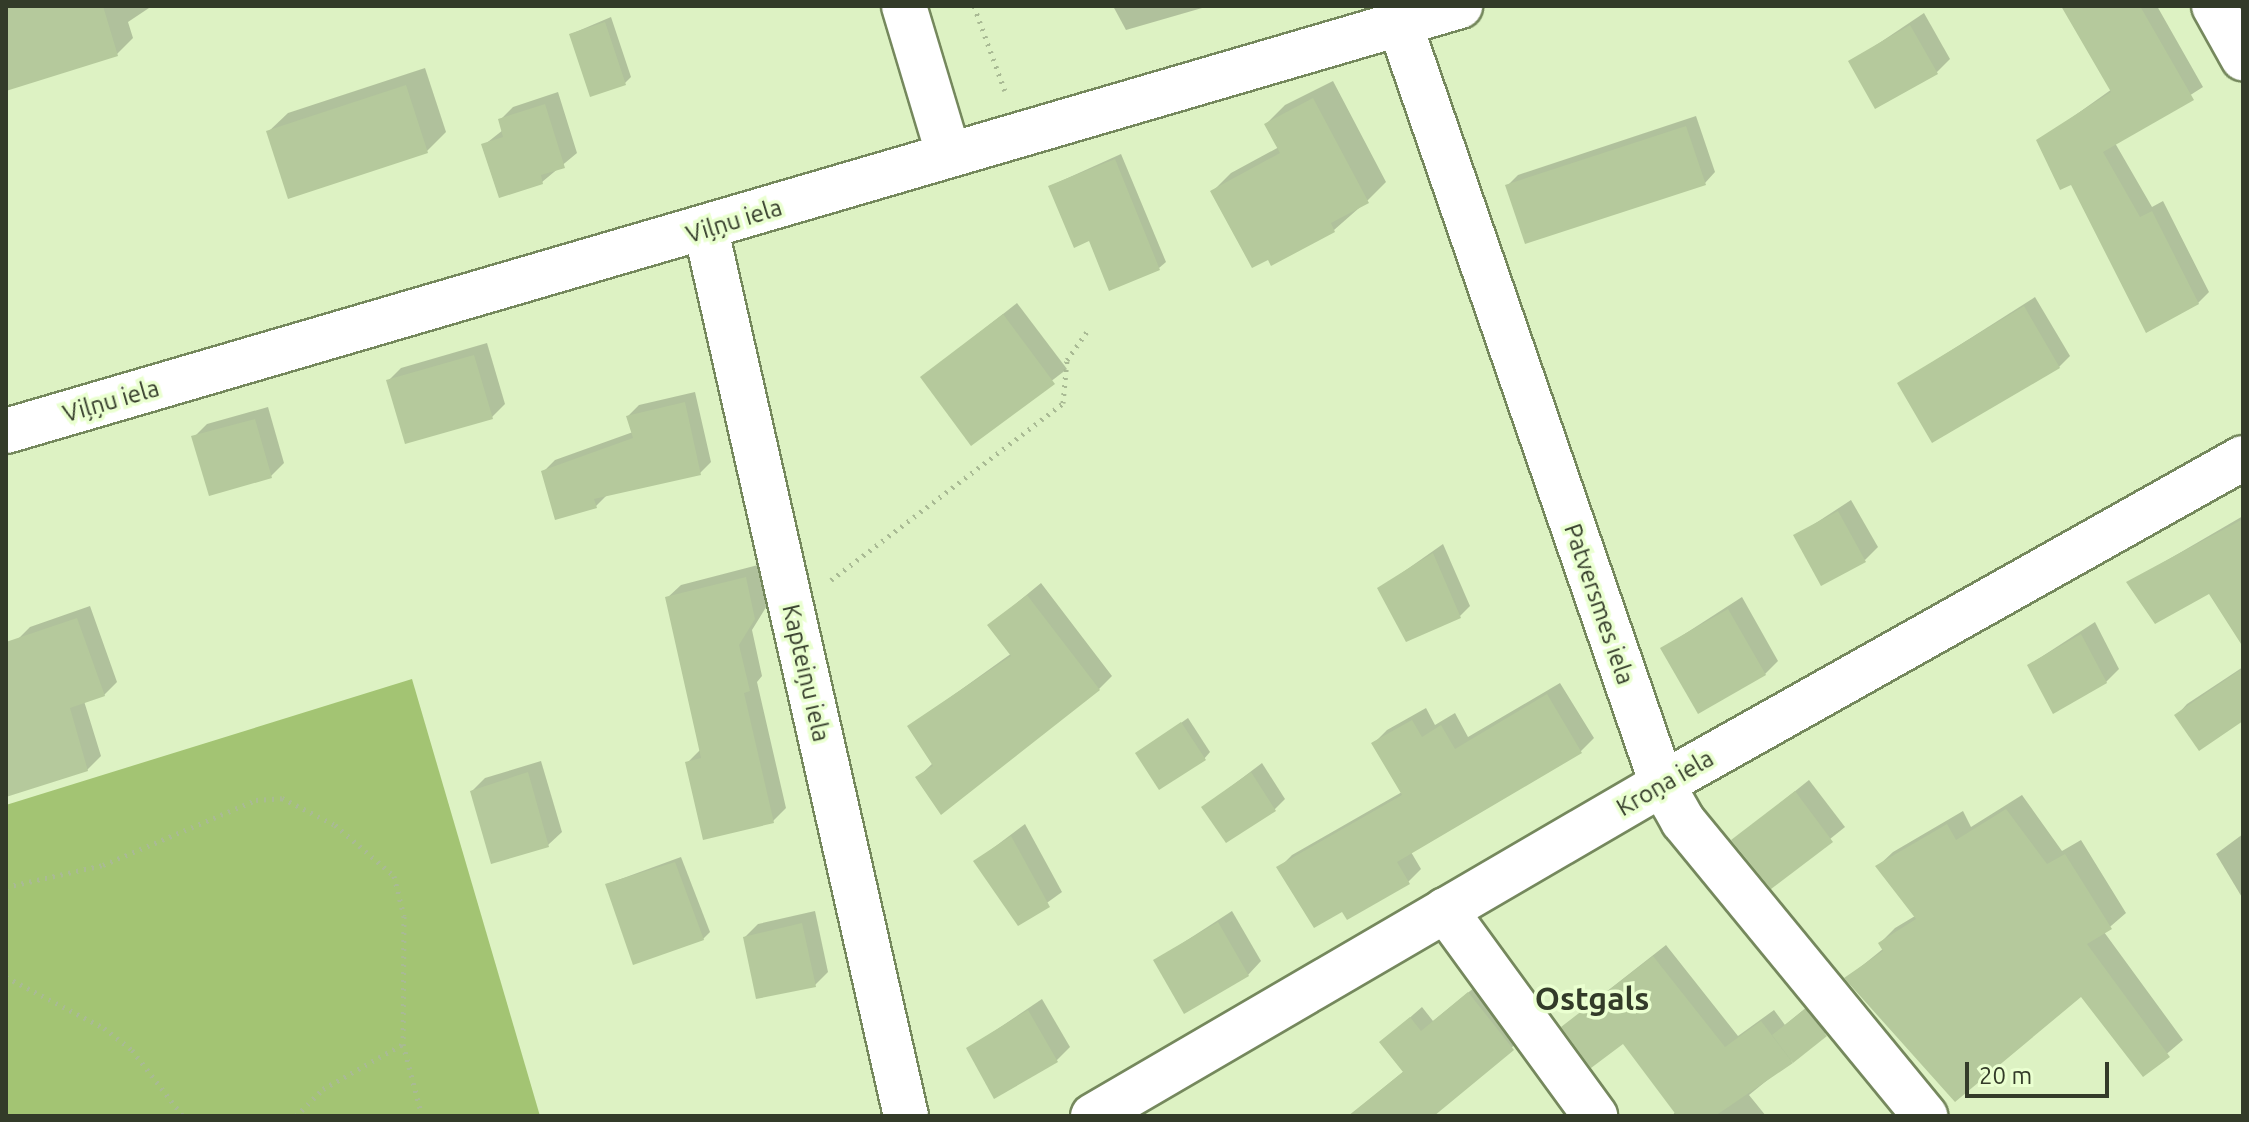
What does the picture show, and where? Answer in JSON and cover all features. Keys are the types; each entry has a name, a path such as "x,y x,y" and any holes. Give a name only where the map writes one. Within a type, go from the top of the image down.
{"street":[{"path":"904,6 948,153"},
{"name":"Viļņu iela","path":"6,431 706,230 1031,128 1460,6"},
{"path":"2214,6 2243,58"},
{"name":"Patversmes iela","path":"1399,22 1662,784 1683,821 1925,1116"},
{"name":"Kapteiņu iela","path":"706,230 906,1116"},
{"name":"Kroņa iela","path":"1093,1116 1662,784 2243,458"},
{"path":"1445,910 1595,1116"}],"path":[{"path":"974,6 998,80 1031,128"},
{"path":"787,591 836,579 1063,403 1067,360 1087,331"},
{"path":"6,887 103,865 256,800 282,798 335,825 394,876 404,916 403,1044 422,1116"},
{"path":"6,977 104,1028 132,1050 183,1116"},
{"path":"296,1116 323,1089 403,1044"}],"green space":[{"path":"412,679 540,1116 6,1116 6,805"}],"building":[{"path":"6,6 103,6 118,56 6,91"},
{"path":"2061,6 2140,6 2194,100 2103,152 2140,217 2152,211 2199,304 2146,333 2071,185 2060,190 2036,140 2111,92"},
{"path":"605,22 626,85 590,97 569,34"},
{"path":"1910,25 1938,74 1875,109 1848,61"},
{"path":"406,85 428,153 288,199 266,131"},
{"path":"1313,98 1369,203 1331,223 1335,232 1271,266 1268,260 1252,268 1210,191 1280,153 1264,124"},
{"path":"545,104 565,168 541,175 543,184 499,198 481,144 503,137 498,119"},
{"path":"1686,126 1706,185 1525,244 1505,185"},
{"path":"1115,159 1160,270 1109,291 1089,241 1074,248 1048,186"},
{"path":"2024,306 2060,368 1932,443 1897,383"},
{"path":"1003,314 1055,384 971,446 920,377"},
{"path":"474,355 493,419 405,444 386,380"},
{"path":"685,402 701,475 594,499 597,508 555,520 541,471 633,438 626,416"},
{"path":"255,419 272,478 209,496 191,436"},
{"path":"1838,511 1866,562 1821,586 1793,535"},
{"path":"2243,519 2243,647 2209,594 2155,624 2126,582"},
{"path":"1433,553 1461,618 1406,642 1377,588"},
{"path":"746,577 755,619 739,645 750,691 744,693 774,823 703,840 685,762 701,758 665,597"},
{"path":"1027,595 1100,690 941,815 915,777 933,766 907,726 1011,656 987,625"},
{"path":"1728,609 1766,675 1698,714 1660,648"},
{"path":"77,618 105,696 70,708 88,771 6,797 6,642"},
{"path":"2081,634 2107,683 2053,714 2027,665"},
{"path":"2243,668 2243,721 2199,751 2174,715"},
{"path":"1547,694 1582,753 1397,862 1410,884 1347,920 1342,912 1314,928 1276,867 1402,795 1371,743 1412,720 1422,737 1441,725 1455,749"},
{"path":"1181,722 1206,760 1159,790 1135,753"},
{"path":"528,772 549,847 491,864 470,791"},
{"path":"1251,772 1276,811 1226,843 1201,807"},
{"path":"1795,791 1833,842 1771,889 1731,840"},
{"path":"2006,809 2047,864 2065,854 2112,929 2087,944 2170,1057 2143,1077 2081,997 1955,1102 1844,978 1883,951 1878,943 1916,919 1875,866 1947,824 1956,840"},
{"path":"1011,836 1050,907 1018,926 973,861"},
{"path":"675,862 704,940 633,965 605,884"},
{"path":"1218,922 1249,976 1184,1014 1153,960"},
{"path":"802,923 816,987 756,999 743,937"},
{"path":"1653,956 1725,1047 1761,1021 1793,1063 1715,1116 1677,1116 1623,1044 1591,1068 1561,1027"},
{"path":"1468,992 1514,1050 1434,1116 1348,1116 1403,1072 1379,1042 1410,1017 1421,1031"},
{"path":"1805,1009 1827,1036 1793,1063 1772,1035"},
{"path":"1028,1010 1058,1062 994,1099 966,1048"}],"district":[{"name":"Ostgals","path":"1592,998"}]}
